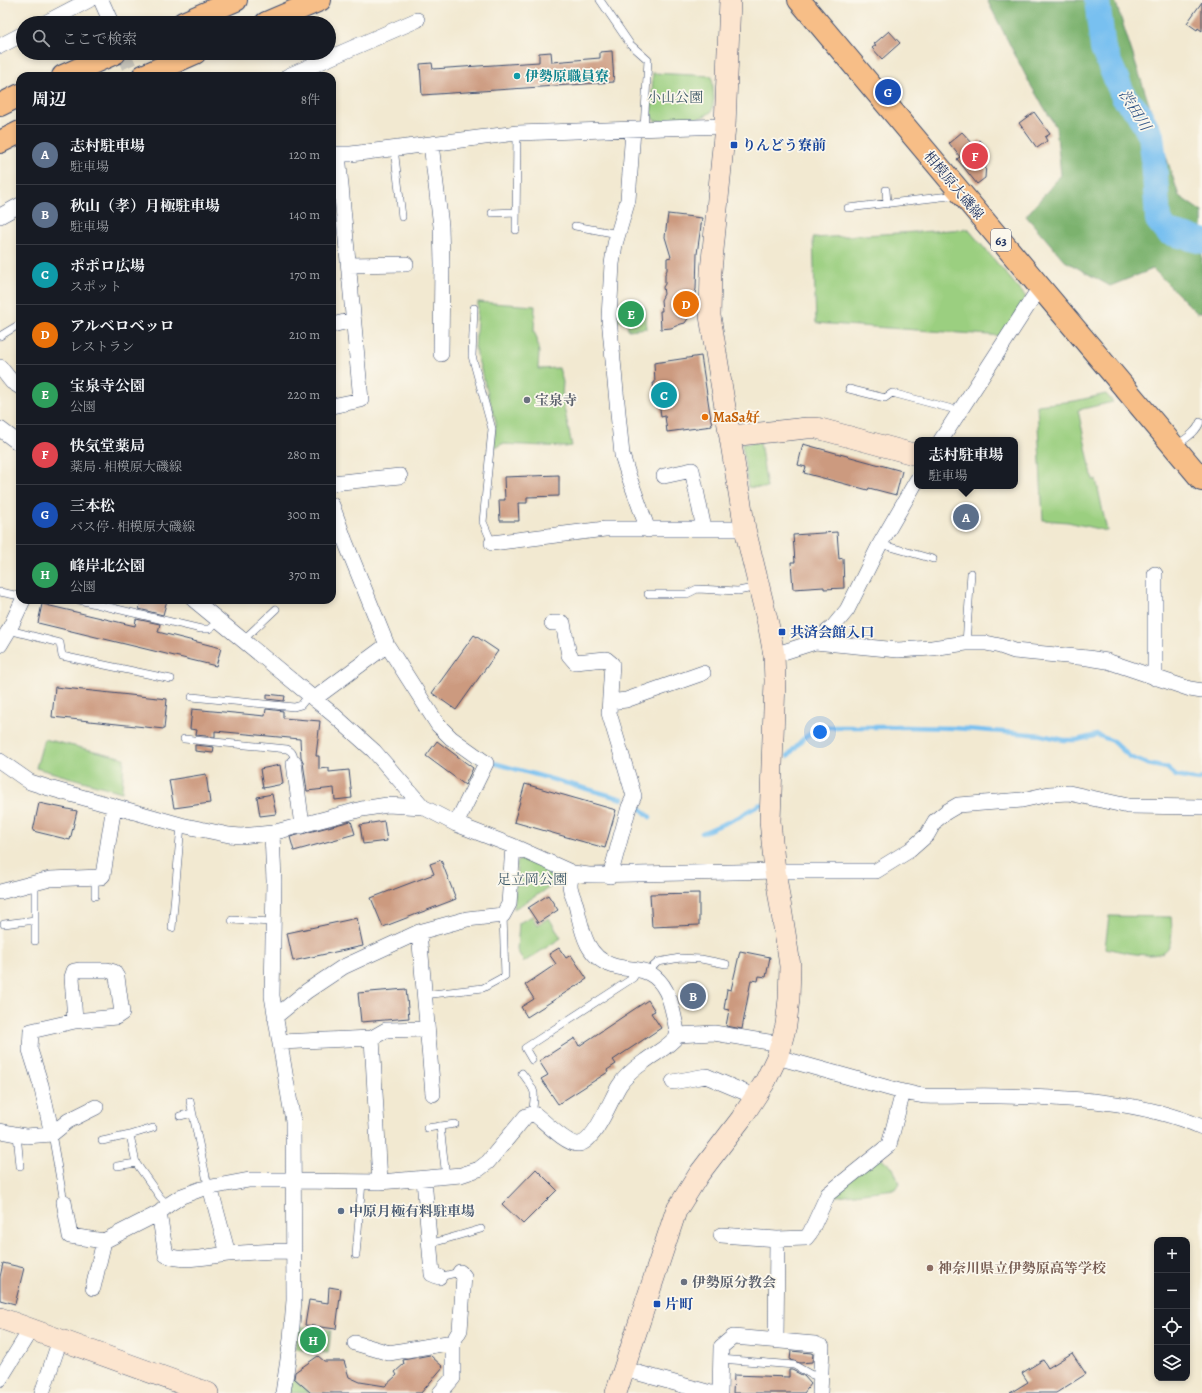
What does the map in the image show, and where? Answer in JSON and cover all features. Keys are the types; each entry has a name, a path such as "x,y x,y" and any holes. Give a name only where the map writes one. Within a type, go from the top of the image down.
{"main road":[{"path":"199,16 236,0"},
{"path":"282,16 320,0"},
{"name":"相模原大磯線","path":"799,0 1202,480"},
{"path":"72,72 99,60"},
{"path":"152,72 179,60"},
{"path":"0,105 16,97"},
{"path":"0,142 16,134"}],"street":[{"path":"58,16 89,0"},
{"path":"101,0 108,16"},
{"path":"616,1393 676,1211 699,1174 741,1119 765,1082 779,1050 788,1013 790,966 775,871 770,822 775,681 774,655 760,587 745,529 710,316 711,271 725,126 730,0"},
{"path":"336,55 418,20"},
{"path":"0,46 16,38"},
{"path":"297,72 325,60"},
{"path":"336,154 351,154 517,133 725,126"},
{"path":"639,129 628,200 615,244 612,264 609,318 622,448 628,474 648,530"},
{"path":"431,144 441,226 435,263 441,354"},
{"path":"336,162 349,265 360,400 336,405"},
{"path":"0,216 16,207"},
{"path":"349,265 406,264"},
{"path":"943,437 1040,286"},
{"path":"336,324 353,320"},
{"path":"0,367 12,382 16,384"},
{"path":"730,436 817,428 914,455"},
{"path":"0,429 16,441"},
{"path":"664,476 692,470 704,529"},
{"path":"336,483 400,476"},
{"path":"815,642 833,626 847,610 880,544 914,485"},
{"path":"336,515 387,645 438,725 451,738 486,763 456,824"},
{"path":"492,543 605,529 745,529"},
{"path":"1155,574 1155,678"},
{"path":"0,646 21,604"},
{"path":"199,604 312,697 374,751 424,807 456,824 513,846 573,873 589,876 610,876 775,871 876,872 910,850 927,835 935,822 946,812 958,805 1022,800 1049,794 1069,793 1128,806 1202,807"},
{"path":"564,622 569,655 575,662 606,659 612,664 609,713 634,796 629,807 610,876"},
{"path":"774,655 815,642 898,650 966,644 986,644 1000,646 1014,651 1107,661 1155,678 1190,689 1202,691"},
{"path":"312,697 387,645"},
{"path":"610,702 626,700 679,676 703,673"},
{"path":"0,761 30,782 181,825 229,835 241,836 272,833 362,809 387,805 424,807"},
{"path":"294,763 302,826"},
{"path":"0,892 50,879 101,877 103,875 114,806"},
{"path":"272,833 274,881 272,922 272,996 293,1121 294,1300 291,1339 283,1393"},
{"path":"275,1017 307,991 343,967 419,932 467,919 503,915 509,904 513,846"},
{"path":"64,1202 70,1236 104,1241 164,1209 187,1194 210,1187 249,1180 380,1182 461,1175 479,1169 488,1162 526,1116 532,1114 536,1115 570,1142 579,1144 587,1140 608,1108 619,1086 629,1074 644,1061 672,1044 678,1035 669,998 663,986 654,977 642,971 617,967 604,963 588,947 582,933 570,885 573,873"},
{"path":"419,932 426,1029 433,1094"},
{"path":"52,1134 41,1085 30,1050 31,1031 75,1021"},
{"path":"280,1042 372,1038 386,1030 426,1029"},
{"path":"678,1035 714,1033 779,1050 903,1092 923,1096 999,1096 1082,1100 1127,1105 1158,1112 1202,1127"},
{"path":"372,1038 380,1182"},
{"path":"680,1077 706,1076 756,1097"},
{"path":"721,1235 777,1239 806,1238 810,1233 828,1194 889,1145 903,1092"},
{"path":"0,1131 26,1136 52,1134 68,1121 96,1106"},
{"path":"424,1179 432,1274 439,1278"},
{"path":"210,1187 228,1254"},
{"path":"164,1209 166,1255 170,1257 196,1259 228,1254 294,1251"},
{"path":"776,1340 777,1239"},
{"path":"93,1288 104,1241"},
{"path":"440,1393 453,1378 453,1342 460,1330 464,1276 460,1272"},
{"path":"0,1318 208,1393"},
{"path":"0,1378 31,1329"},
{"path":"720,1393 721,1347 733,1337 815,1344 822,1347 820,1386"},
{"path":"42,1393 60,1340"},
{"path":"355,1344 388,1353 453,1342"},
{"path":"624,1369 711,1393"}],"lane":[{"path":"600,0 630,44 648,60 639,129"},
{"path":"516,230 517,133"},
{"path":"394,148 402,217"},
{"path":"886,190 887,204"},
{"path":"848,208 963,195"},
{"path":"492,213 515,212"},
{"path":"575,226 618,234"},
{"path":"474,308 472,356 492,429 484,522 492,543"},
{"path":"0,336 16,326"},
{"path":"849,389 885,398 892,393 960,411"},
{"path":"1174,447 1193,432 1200,422 1202,426"},
{"path":"880,544 933,559"},
{"path":"966,644 972,573"},
{"path":"648,594 687,594 697,589 738,591 760,587"},
{"path":"0,592 16,595"},
{"path":"96,604 201,629 209,629 219,621"},
{"path":"243,640 276,609"},
{"path":"9,630 60,643 62,656 171,679"},
{"path":"192,697 294,707 312,697"},
{"path":"184,739 287,749 291,751 293,755 294,763"},
{"path":"172,928 181,825"},
{"path":"95,877 95,896"},
{"path":"34,883 35,941"},
{"path":"424,995 483,988 505,976 503,915"},
{"path":"4,924 35,920"},
{"path":"232,920 272,922"},
{"path":"532,1060 525,1048 658,962 680,958 701,959 726,964"},
{"path":"522,1073 534,1089 532,1114"},
{"path":"190,1101 207,1181 210,1187"},
{"path":"180,1116 192,1113"},
{"path":"427,1128 454,1124"},
{"path":"440,1126 446,1177"},
{"path":"102,1141 153,1128"},
{"path":"17,1134 20,1166"},
{"path":"52,1134 64,1202"},
{"path":"130,1135 136,1163 160,1197 164,1209"},
{"path":"117,1166 136,1163"},
{"path":"356,1255 362,1182"},
{"path":"429,1244 481,1229"},
{"path":"439,1278 460,1272"},
{"path":"721,1360 794,1365 810,1374 820,1386"}],"green space":[{"path":"987,0 1115,0 1179,196 1202,212 1202,312 1197,313 1153,269 1110,286 1065,261 1026,216 1061,175 1056,127 1030,84"},
{"name":"小山公園","path":"653,73 712,76 714,99 712,111 692,120 655,121 651,113"},
{"path":"968,229 1026,297 1004,336 816,323 813,238"},
{"path":"478,302 535,306 534,332 537,338 539,353 538,369 559,368 563,382 562,397 572,446 502,444 494,448 496,422 475,349"},
{"path":"614,307 645,308 647,328 628,330 627,321 617,320"},
{"path":"1106,394 1113,402 1078,410 1093,480 1096,479 1107,531 1068,522 1043,520 1037,405 1075,401"},
{"path":"760,442 767,488 748,487 742,444"},
{"path":"44,739 124,758 122,792 36,768"},
{"name":"足立岡公園","path":"524,857 565,876 564,879 514,909 517,862"},
{"path":"532,916 537,925 549,918 561,938 524,962 517,950 519,923"},
{"path":"1109,916 1171,917 1172,929 1170,945 1163,952 1148,955 1105,948"},
{"path":"879,1156 893,1168 899,1183 895,1189 830,1197"},
{"path":"298,1326 331,1330 328,1353 295,1349"},
{"path":"291,1377 309,1393 289,1393"}],"building":[{"path":"1202,2 1202,31 1198,28 1197,30 1187,23"},
{"path":"889,31 900,43 882,59 872,48 876,45 874,44"},
{"name":"伊勢原職員寮","path":"612,51 614,82 422,95 420,64 432,63 433,69 539,62 539,53 551,52 552,62 600,58 600,52"},
{"path":"1034,112 1050,134 1045,137 1047,141 1037,148 1019,123"},
{"path":"962,132 974,145 980,140 987,149 985,178 977,184 957,159 960,157 949,143"},
{"path":"668,214 702,218 697,254 696,289 689,317 685,323 671,328 661,329 661,300 664,294 663,287 665,284 665,274 667,270 667,258 671,257 665,237"},
{"path":"701,356 712,426 667,432 665,416 661,417 658,395 655,396 653,383 655,383 654,363"},
{"path":"803,444 902,471 896,495 869,488 868,490 804,473 806,467 798,465"},
{"path":"559,475 559,496 527,497 527,503 518,503 519,521 500,521 499,500 505,500 504,477"},
{"path":"837,532 839,559 843,558 844,588 824,589 824,587 793,589 791,562 795,562 793,535"},
{"path":"42,604 135,626 136,619 160,624 158,632 221,648 216,666 38,623"},
{"path":"140,604 166,604 163,615 139,609"},
{"path":"474,635 498,651 456,710 432,693"},
{"path":"55,687 167,699 164,729 52,717"},
{"path":"267,694 285,696 284,701 267,699"},
{"path":"192,709 265,716 266,709 283,711 283,718 320,721 316,756 319,756 319,769 329,768 329,772 349,770 352,798 335,800 334,788 307,791 301,757 300,739 215,731 215,737 196,735 197,730 190,729"},
{"path":"437,741 473,768 465,785 426,756"},
{"path":"195,745 214,747 213,753 195,751"},
{"path":"280,765 283,784 263,788 260,769"},
{"path":"206,774 210,803 174,808 169,780"},
{"path":"525,784 616,810 605,848 514,822"},
{"path":"272,794 276,814 260,816 257,797"},
{"path":"39,803 77,811 70,840 33,831"},
{"path":"351,821 355,834 294,851 290,837"},
{"path":"384,821 387,841 363,844 360,825"},
{"path":"441,860 456,899 383,927 371,898 434,874 430,864"},
{"path":"699,893 699,925 652,927 650,894"},
{"path":"548,895 558,910 538,923 528,908"},
{"path":"357,918 363,946 293,961 287,933"},
{"path":"559,948 566,958 571,955 587,979 527,1017 521,1007 534,999 525,985 556,964 549,954"},
{"path":"740,951 770,957 766,977 759,976 758,981 751,980 742,1029 726,1026 729,1010 724,1009 727,989 731,990"},
{"path":"406,989 409,1018 361,1022 358,993"},
{"path":"648,1000 655,1011 651,1013 661,1028 613,1060 616,1064 607,1070 608,1072 558,1104 541,1079 548,1075 539,1061 575,1038 579,1046"},
{"path":"536,1169 557,1190 523,1224 502,1204"},
{"path":"3,1263 24,1268 15,1304 0,1300 0,1277"},
{"path":"329,1287 341,1289 336,1329 305,1325 309,1300 328,1303"},
{"path":"791,1351 813,1354 812,1362 800,1363 790,1360"},
{"path":"1072,1353 1086,1374 1056,1393 1010,1393 1028,1382 1022,1373 1043,1360 1048,1368"},
{"path":"430,1355 443,1367 421,1393 311,1393 294,1378 295,1372 318,1356 324,1361 344,1361 349,1377 360,1382 385,1386 397,1375 395,1372 404,1364 403,1360"},
{"path":"789,1370 804,1376 811,1384 804,1393 733,1393 734,1375 789,1377"}],"waterway":[{"name":"渋田川","path":"1097,0 1103,49 1124,97 1138,112 1151,136 1158,220 1168,232 1202,241"},
{"path":"788,756 807,736 822,727 954,728 1041,735 1064,740 1077,740 1097,735 1113,741 1130,757 1147,764 1167,768 1176,776 1198,780 1202,778"},
{"path":"494,763 623,799"},
{"path":"702,833 737,818 761,804"},
{"path":"638,806 650,817"}],"tunnel":[{"path":"126,60 131,72"}],"place":[{"name":"伊勢原職員寮","path":"517,76"},
{"name":"三本松","path":"888,92"},
{"name":"りんどう寮前","path":"734,145"},
{"name":"快気堂薬局","path":"975,156"},
{"name":"アルベロベッロ","path":"686,304"},
{"name":"宝泉寺公園","path":"631,314"},
{"name":"ポポロ広場","path":"664,395"},
{"name":"宝泉寺","path":"527,400"},
{"name":"MaSa好","path":"705,417"},
{"name":"志村駐車場","path":"966,517"},
{"name":"共済会館入口","path":"782,632"},
{"name":"秋山（孝）月極駐車場","path":"693,996"},
{"name":"中原月極有料駐車場","path":"341,1211"},
{"name":"神奈川県立伊勢原高等学校","path":"930,1268"},
{"name":"伊勢原分教会","path":"684,1282"},
{"name":"片町","path":"657,1304"},
{"name":"峰岸北公園","path":"313,1340"}]}
